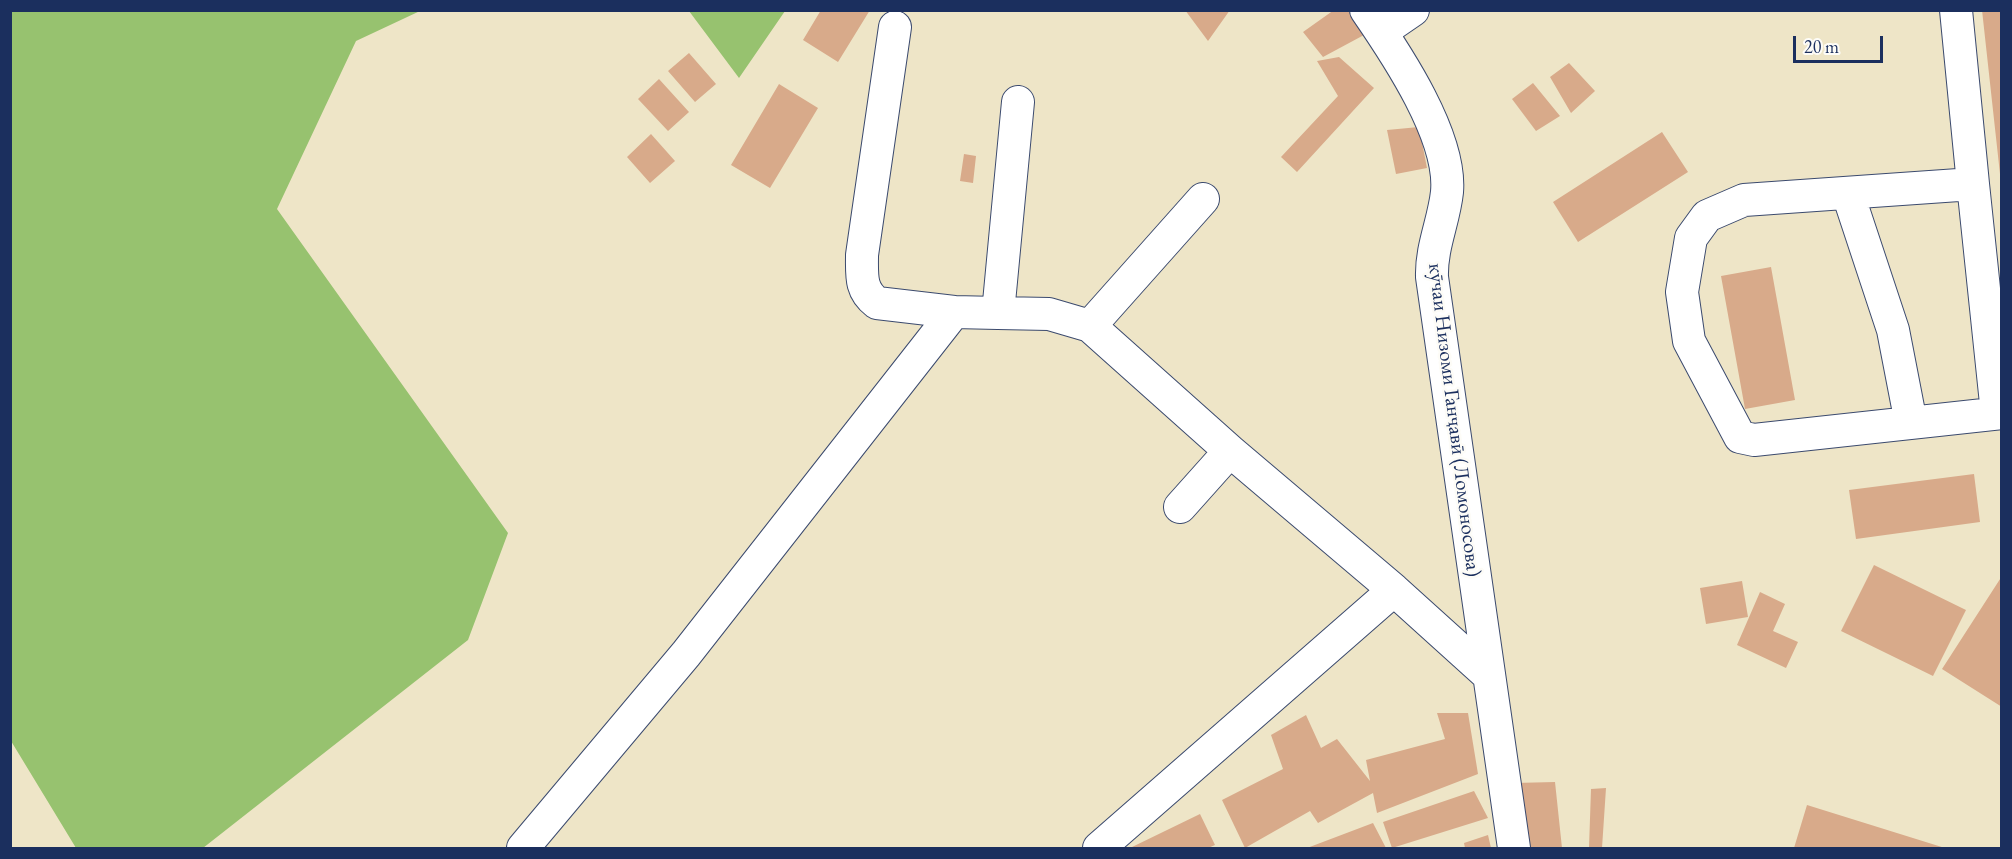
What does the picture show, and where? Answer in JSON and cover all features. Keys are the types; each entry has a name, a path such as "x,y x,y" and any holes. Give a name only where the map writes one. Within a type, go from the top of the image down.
{"street":[{"path":"1373,21 1413,10"},
{"path":"1956,10 1999,413 1754,440 1740,437 1689,341 1682,292 1691,238 1707,216 1744,200 1973,184"},
{"name":"кӯчаи Низоми Ганҷавӣ (Ломоносова)","path":"1373,21 1406,72 1440,141 1446,172 1447,191 1432,257 1432,277 1487,674 1514,849"},
{"path":"895,27 862,255 863,287 867,296 877,303 954,312 1049,314 1090,326 1230,451 1394,590 1487,674"},
{"path":"998,313 1018,102"},
{"path":"1848,194 1893,330 1911,423"},
{"path":"1090,326 1203,199"},
{"path":"523,849 686,654 954,312"},
{"path":"1180,507 1230,451"},
{"path":"1099,849 1394,590"}],"green space":[{"path":"11,10 420,11 356,41 277,209 508,533 468,640 203,848 76,848 11,741"},
{"path":"689,11 785,11 739,78"}],"building":[{"path":"821,10 870,10 838,62 803,40"},
{"path":"1185,10 1230,10 1208,41"},
{"path":"1334,10 1347,10 1355,18 1364,35 1323,57 1303,32"},
{"path":"1982,10 2002,10 2002,173 2000,174"},
{"path":"689,53 716,84 695,102 668,71"},
{"path":"1339,57 1374,88 1297,172 1281,157 1338,96 1317,61"},
{"path":"1569,63 1595,91 1571,113 1550,77"},
{"path":"659,79 689,112 668,131 638,99"},
{"path":"1533,83 1560,116 1536,131 1512,99"},
{"path":"779,84 818,108 770,188 731,165"},
{"path":"1419,127 1427,168 1396,174 1387,130"},
{"path":"1662,132 1688,172 1578,242 1553,202"},
{"path":"651,134 675,161 650,183 627,157"},
{"path":"964,154 976,156 973,183 960,181"},
{"path":"1771,267 1795,400 1745,409 1721,276"},
{"path":"1974,474 1980,522 1856,539 1849,490"},
{"path":"1874,565 1966,610 1933,676 1841,631"},
{"path":"2002,576 2002,707 1942,669"},
{"path":"1742,581 1748,617 1706,624 1700,588"},
{"path":"1760,592 1785,604 1773,631 1798,642 1786,668 1737,645"},
{"path":"1437,713 1468,713 1478,774 1377,813 1373,793 1318,823 1310,811 1245,848 1222,800 1283,769 1271,735 1306,715 1321,748 1337,739 1370,781 1366,760 1445,739"},
{"path":"1555,782 1562,848 1523,848 1514,783"},
{"path":"1606,788 1602,848 1589,848 1591,789"},
{"path":"1474,791 1488,818 1392,848 1383,822"},
{"path":"1807,805 1945,848 1794,848"},
{"path":"1200,814 1215,845 1208,848 1130,848"},
{"path":"1373,823 1386,848 1307,848"},
{"path":"1488,835 1491,848 1465,848 1464,843"}]}
